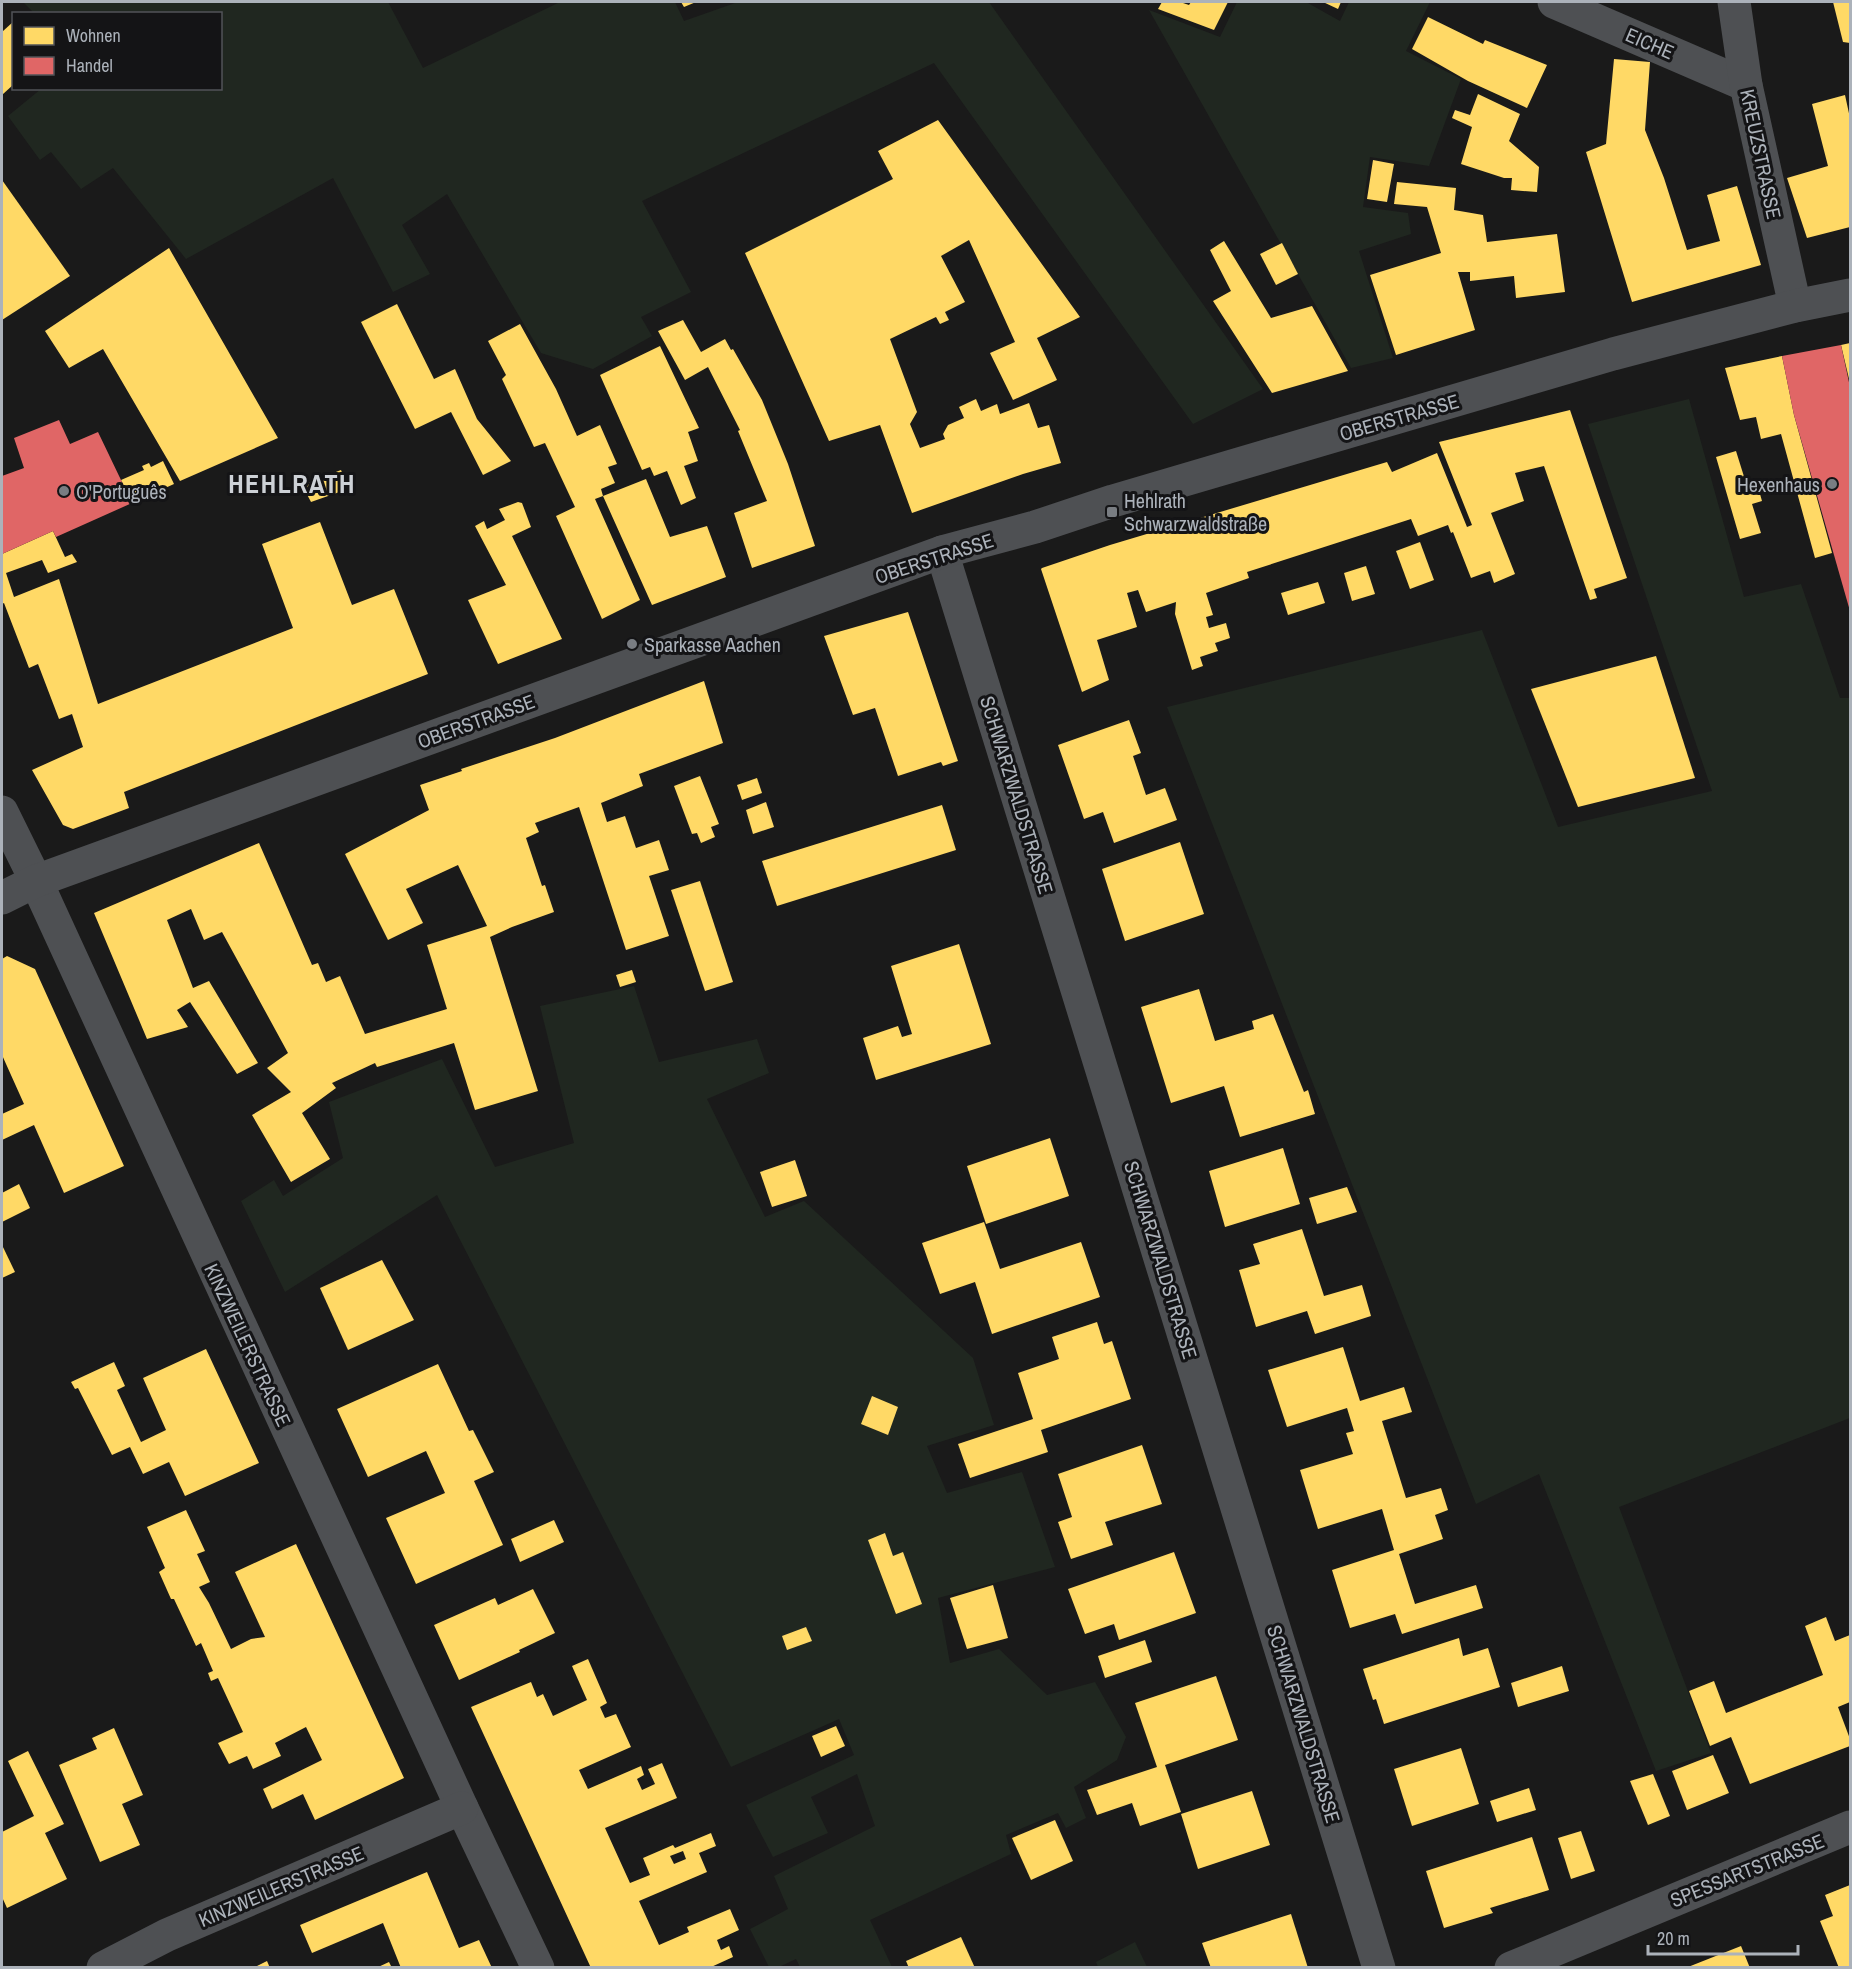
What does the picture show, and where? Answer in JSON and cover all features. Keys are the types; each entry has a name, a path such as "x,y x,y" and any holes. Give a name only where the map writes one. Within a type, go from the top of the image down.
{"street":[{"name":"EICHE","path":"1554,2 1746,85"},
{"name":"KREUZSTRASSE","path":"1734,2 1746,85 1795,306"},
{"name":"OBERSTRASSE","path":"2,898 36,881 942,552 1035,527 1113,501 1613,354 1795,306 1851,295"},
{"name":"SCHWARZWALDSTRASSE","path":"942,552 1379,1968"},
{"name":"KINZWEILERSTRASSE","path":"2,812 36,881 462,1808 538,1968"},
{"name":"KINZWEILERSTRASSE","path":"103,1968 167,1935 462,1808"},
{"name":"SPESSARTSTRASSE","path":"1512,1968 1851,1827"}],"shaded area":[{"path":"23,2 388,2 423,68 560,2 675,2 684,21 738,2 989,2 1263,389 1193,424 934,63 642,201 691,292 641,317 652,336 593,369 541,353 447,194 402,225 430,274 393,292 333,178 186,259 113,168 81,189 51,152 40,160 8,116 40,90 222,90 222,12 33,12"},
{"path":"1237,2 1306,2 1340,21 1349,2 1430,2 1406,51 1461,79 1429,166 1370,157 1363,207 1408,213 1411,234 1359,251 1393,358 1351,368 1149,10 1220,37"},
{"path":"1689,399 1744,597 1801,584 1840,698 1850,698 1850,1418 1619,1507 1711,1753 1656,1771 1539,1474 1476,1504 1167,707 1482,630 1558,827 1712,791 1588,424"},
{"path":"634,986 659,1062 757,1039 769,1073 707,1099 765,1217 804,1201 973,1358 994,1425 927,1446 947,1493 1022,1472 1055,1567 938,1598 950,1663 999,1649 1047,1695 1095,1682 1126,1737 1117,1760 1074,1787 1086,1818 1066,1828 1058,1813 1006,1835 1011,1854 870,1920 892,1967 800,1967 796,1959 779,1967 769,1967 750,1929 788,1909 774,1876 875,1826 857,1774 811,1797 828,1833 773,1857 746,1805 854,1755 839,1719 731,1767 437,1195 285,1292 241,1201 274,1180 283,1196 343,1158 329,1102 442,1059 495,1167 574,1143 540,1006"},
{"path":"1135,1942 1147,1967 1098,1967 1096,1962"}],"building: Wohnen":[{"path":"681,2 696,2 684,7"},
{"path":"1162,2 1180,2 1189,5 1191,2 1228,2 1214,30 1158,9"},
{"path":"1323,2 1341,2 1338,9"},
{"path":"1833,2 1850,2 1850,43 1843,42"},
{"path":"1428,17 1483,44 1485,40 1547,65 1527,108 1468,81 1412,49"},
{"path":"12,23 12,86 2,95 2,32"},
{"path":"1614,59 1650,62 1645,130 1664,178 1687,250 1720,241 1707,195 1737,186 1761,265 1632,302 1586,152 1606,144"},
{"path":"1478,94 1520,114 1509,141 1539,167 1537,192 1511,190 1512,178 1504,178 1461,164 1472,127 1452,118 1455,110 1470,115"},
{"path":"1845,95 1850,118 1850,227 1807,238 1787,178 1828,166 1812,104"},
{"path":"938,120 1080,317 1037,338 1057,380 1013,400 990,353 1015,342 969,240 941,256 965,302 945,312 949,320 940,324 936,317 890,339 917,412 910,424 920,448 945,439 943,434 948,425 964,418 959,407 976,399 981,411 997,404 1000,414 1029,403 1038,428 1049,425 1061,463 912,513 880,425 829,441 745,253 893,179 878,151"},
{"path":"1373,160 1394,164 1387,202 1367,199"},
{"path":"2,180 70,276 2,320"},
{"path":"1397,182 1456,188 1454,210 1483,215 1487,242 1557,234 1565,292 1516,298 1514,276 1470,281 1470,272 1458,272 1475,330 1396,355 1370,275 1441,253 1427,207 1394,204"},
{"path":"1224,241 1271,318 1312,306 1348,371 1272,393 1213,301 1231,291 1210,250"},
{"path":"1282,243 1298,274 1276,285 1260,254"},
{"path":"169,248 278,438 180,481 103,349 69,368 45,331"},
{"path":"397,304 434,379 455,369 477,419 511,461 483,475 451,412 415,429 361,322"},
{"path":"683,320 701,352 725,339 731,350 733,349 762,400 788,464 815,546 752,568 734,513 767,501 738,431 740,430 708,367 685,380 658,331"},
{"path":"520,324 556,389 577,436 600,425 617,464 608,467 615,483 601,489 603,496 595,499 640,600 602,619 556,516 575,507 545,443 534,447 502,379 506,375 488,341"},
{"path":"1850,343 1850,383 1841,345"},
{"path":"660,346 699,428 688,432 698,461 684,466 696,498 681,505 667,471 654,476 650,467 642,470 600,375"},
{"path":"1782,356 1794,415 1832,553 1815,558 1781,434 1761,439 1756,417 1740,420 1725,368"},
{"path":"1570,410 1627,578 1594,589 1597,598 1590,600 1544,466 1515,473 1524,501 1491,513 1515,574 1494,583 1490,571 1471,578 1453,532 1451,533 1448,525 1418,536 1411,519 1247,572 1249,578 1206,593 1213,615 1206,617 1209,628 1226,623 1230,638 1215,643 1218,651 1200,657 1203,666 1192,670 1175,614 1176,602 1146,612 1138,590 1127,593 1137,627 1097,640 1109,680 1082,692 1042,568 1110,545 1387,462 1392,472 1437,453 1467,527 1472,525 1439,442"},
{"path":"1736,451 1746,483 1756,480 1762,501 1752,504 1761,533 1740,539 1716,457"},
{"path":"163,461 174,484 132,503 121,480 144,470 142,466 149,463 151,467"},
{"path":"341,470 348,489 311,502 302,485"},
{"path":"646,479 670,537 707,526 726,577 652,605 603,496"},
{"path":"518,502 522,503 531,527 512,536 562,639 498,664 468,600 506,585 475,526 484,521 487,529 505,520 499,509"},
{"path":"320,522 352,605 394,589 428,674 124,792 129,808 73,829 63,825 32,770 83,747 72,714 59,719 38,664 29,668 4,603 2,604 2,554 53,531 65,557 72,554 77,562 48,573 42,560 6,573 14,597 59,579 98,704 293,628 262,544"},
{"path":"1420,542 1434,580 1410,589 1396,551"},
{"path":"1366,566 1375,594 1352,601 1344,573"},
{"path":"1318,582 1325,603 1288,615 1281,593"},
{"path":"908,612 958,761 943,766 941,762 898,776 875,708 853,715 824,636"},
{"path":"1656,656 1695,778 1578,807 1531,689"},
{"path":"704,681 723,743 639,774 643,786 601,803 607,822 625,816 636,848 659,840 669,870 649,876 669,936 626,950 579,807 535,823 539,832 526,838 542,886 545,885 554,912 490,937 538,1091 475,1110 454,1043 377,1067 375,1063 332,1083 336,1088 302,1113 330,1159 291,1182 252,1115 291,1092 267,1068 288,1053 222,932 204,940 191,909 167,920 193,988 209,981 258,1063 237,1074 190,1002 177,1010 188,1027 147,1039 94,913 259,843 312,965 318,963 326,982 340,976 365,1034 447,1009 427,945 487,926 458,865 406,889 423,923 388,940 345,854 429,810 420,785 555,738"},
{"path":"1129,720 1141,753 1133,756 1146,795 1165,788 1177,820 1114,843 1103,812 1084,819 1058,745"},
{"path":"700,776 719,824 711,827 715,837 701,843 697,833 692,834 674,786"},
{"path":"757,778 762,793 742,800 737,785"},
{"path":"766,802 774,827 753,834 746,810"},
{"path":"942,805 956,850 777,906 762,861"},
{"path":"1180,842 1204,914 1125,941 1102,869"},
{"path":"700,881 733,982 705,991 671,890"},
{"path":"959,944 991,1044 876,1080 863,1038 898,1026 902,1037 912,1034 891,966"},
{"path":"7,956 35,969 124,1166 64,1193 34,1125 2,1140 2,1114 24,1104 2,1055 2,959"},
{"path":"632,970 636,982 620,987 616,975"},
{"path":"1199,989 1215,1041 1254,1029 1252,1021 1273,1014 1304,1092 1308,1090 1315,1114 1240,1137 1224,1086 1171,1103 1141,1007"},
{"path":"1050,1138 1069,1196 986,1224 967,1166"},
{"path":"1283,1148 1300,1204 1225,1227 1209,1171"},
{"path":"795,1160 807,1196 772,1207 760,1172"},
{"path":"19,1184 30,1208 2,1222 2,1193"},
{"path":"1347,1187 1357,1212 1317,1224 1309,1198"},
{"path":"984,1222 1000,1269 1081,1242 1100,1297 992,1334 975,1282 940,1294 922,1243"},
{"path":"1302,1229 1324,1296 1362,1285 1371,1316 1315,1334 1307,1311 1256,1327 1239,1270 1260,1264 1253,1244"},
{"path":"2,1245 15,1272 2,1278"},
{"path":"382,1260 414,1320 348,1350 320,1288"},
{"path":"1097,1322 1104,1344 1112,1341 1131,1399 1041,1430 1048,1452 970,1478 958,1444 1033,1419 1018,1373 1059,1359 1052,1337"},
{"path":"1343,1347 1360,1401 1404,1387 1412,1412 1382,1421 1406,1498 1441,1488 1448,1510 1435,1515 1443,1539 1399,1554 1415,1604 1476,1585 1483,1608 1402,1634 1395,1614 1350,1628 1332,1570 1394,1550 1382,1509 1318,1529 1300,1470 1353,1454 1346,1433 1354,1431 1347,1408 1287,1427 1268,1370"},
{"path":"206,1349 259,1463 185,1496 169,1462 143,1474 130,1447 112,1455 78,1388 75,1389 71,1382 114,1362 125,1386 117,1390 141,1442 166,1430 143,1378"},
{"path":"438,1364 469,1431 473,1430 494,1472 474,1481 503,1545 416,1584 386,1518 445,1493 426,1451 368,1477 337,1409"},
{"path":"872,1396 898,1407 888,1435 861,1424"},
{"path":"1142,1445 1162,1504 1105,1522 1113,1545 1071,1559 1058,1522 1072,1517 1058,1474"},
{"path":"186,1510 205,1551 197,1554 210,1582 199,1587 231,1649 251,1639 265,1637 235,1572 296,1544 404,1778 315,1820 303,1794 272,1809 263,1789 322,1760 306,1727 275,1743 281,1756 253,1769 247,1756 229,1764 218,1743 243,1732 218,1678 211,1681 208,1673 213,1671 201,1643 196,1646 174,1599 171,1599 159,1572 165,1568 147,1527"},
{"path":"554,1520 564,1542 520,1562 511,1539"},
{"path":"885,1533 893,1556 903,1552 922,1604 896,1614 868,1540"},
{"path":"1174,1552 1196,1613 1119,1640 1114,1624 1085,1634 1068,1589"},
{"path":"993,1585 1008,1638 967,1649 950,1598"},
{"path":"533,1589 555,1633 459,1680 434,1625 495,1598 498,1605"},
{"path":"1826,1617 1835,1641 1850,1635 1850,1702 1838,1707 1850,1739 1850,1746 1750,1784 1731,1737 1710,1746 1689,1691 1714,1681 1726,1713 1823,1675 1805,1626"},
{"path":"806,1627 812,1641 787,1650 782,1636"},
{"path":"1459,1638 1463,1656 1488,1648 1500,1687 1384,1724 1363,1669"},
{"path":"1145,1640 1152,1662 1105,1678 1098,1656"},
{"path":"588,1659 607,1703 600,1707 605,1718 616,1714 631,1747 579,1770 588,1789 641,1766 644,1775 637,1779 642,1790 655,1784 648,1769 662,1763 677,1798 605,1828 630,1883 650,1875 643,1858 673,1845 675,1848 711,1833 716,1846 699,1853 707,1872 639,1901 659,1945 689,1932 687,1927 730,1909 739,1930 717,1940 721,1950 729,1946 733,1957 709,1968 591,1968 471,1707 531,1682 537,1697 543,1694 553,1716 587,1700 572,1666","holes":["683,1851 686,1859 674,1864 670,1856"]},
{"path":"1562,1666 1569,1691 1518,1707 1511,1683"},
{"path":"1216,1676 1238,1740 1165,1765 1181,1812 1140,1826 1132,1803 1097,1815 1087,1790 1157,1767 1135,1703"},
{"path":"836,1726 845,1746 821,1757 812,1736"},
{"path":"114,1728 143,1795 122,1804 140,1845 100,1862 59,1765 97,1749 92,1738"},
{"path":"1461,1748 1479,1804 1412,1826 1394,1769"},
{"path":"28,1751 64,1824 45,1833 67,1879 7,1908 2,1897 2,1832 34,1816 8,1761"},
{"path":"1713,1755 1729,1793 1687,1810 1672,1771"},
{"path":"1653,1774 1670,1816 1648,1825 1630,1781"},
{"path":"1529,1788 1536,1810 1497,1822 1490,1801"},
{"path":"1252,1791 1270,1845 1198,1869 1181,1814"},
{"path":"1055,1820 1073,1861 1031,1880 1012,1838"},
{"path":"1581,1831 1595,1871 1571,1879 1558,1838"},
{"path":"1532,1837 1549,1890 1490,1908 1493,1913 1444,1928 1426,1871"},
{"path":"427,1872 459,1948 479,1940 492,1968 401,1968 383,1923 312,1953 300,1925"},
{"path":"1850,1885 1850,1968 1839,1968 1820,1921 1833,1916 1825,1895"},
{"path":"1291,1914 1308,1968 1211,1968 1202,1943"},
{"path":"961,1937 975,1968 909,1968 906,1961"},
{"path":"1741,1946 1750,1968 1688,1968 1688,1967"},
{"path":"267,1961 270,1968 253,1968"},
{"path":"389,1962 392,1968 376,1968"}],"building: Handel":[{"name":"Hexenhaus","path":"1841,345 1850,387 1850,611 1794,415 1782,356"},
{"name":"O'Português","path":"59,420 70,444 98,432 132,503 56,537 53,531 2,554 2,476 24,468 14,438"}],"place":[{"name":"Hexenhaus","path":"1832,484"},
{"name":"O'Português","path":"64,491"},
{"name":"Hehlrath Schwarzwaldstraße","path":"1112,512"},
{"name":"Sparkasse Aachen","path":"632,644"}],"district":[{"name":"HEHLRATH","path":"292,483"}]}
